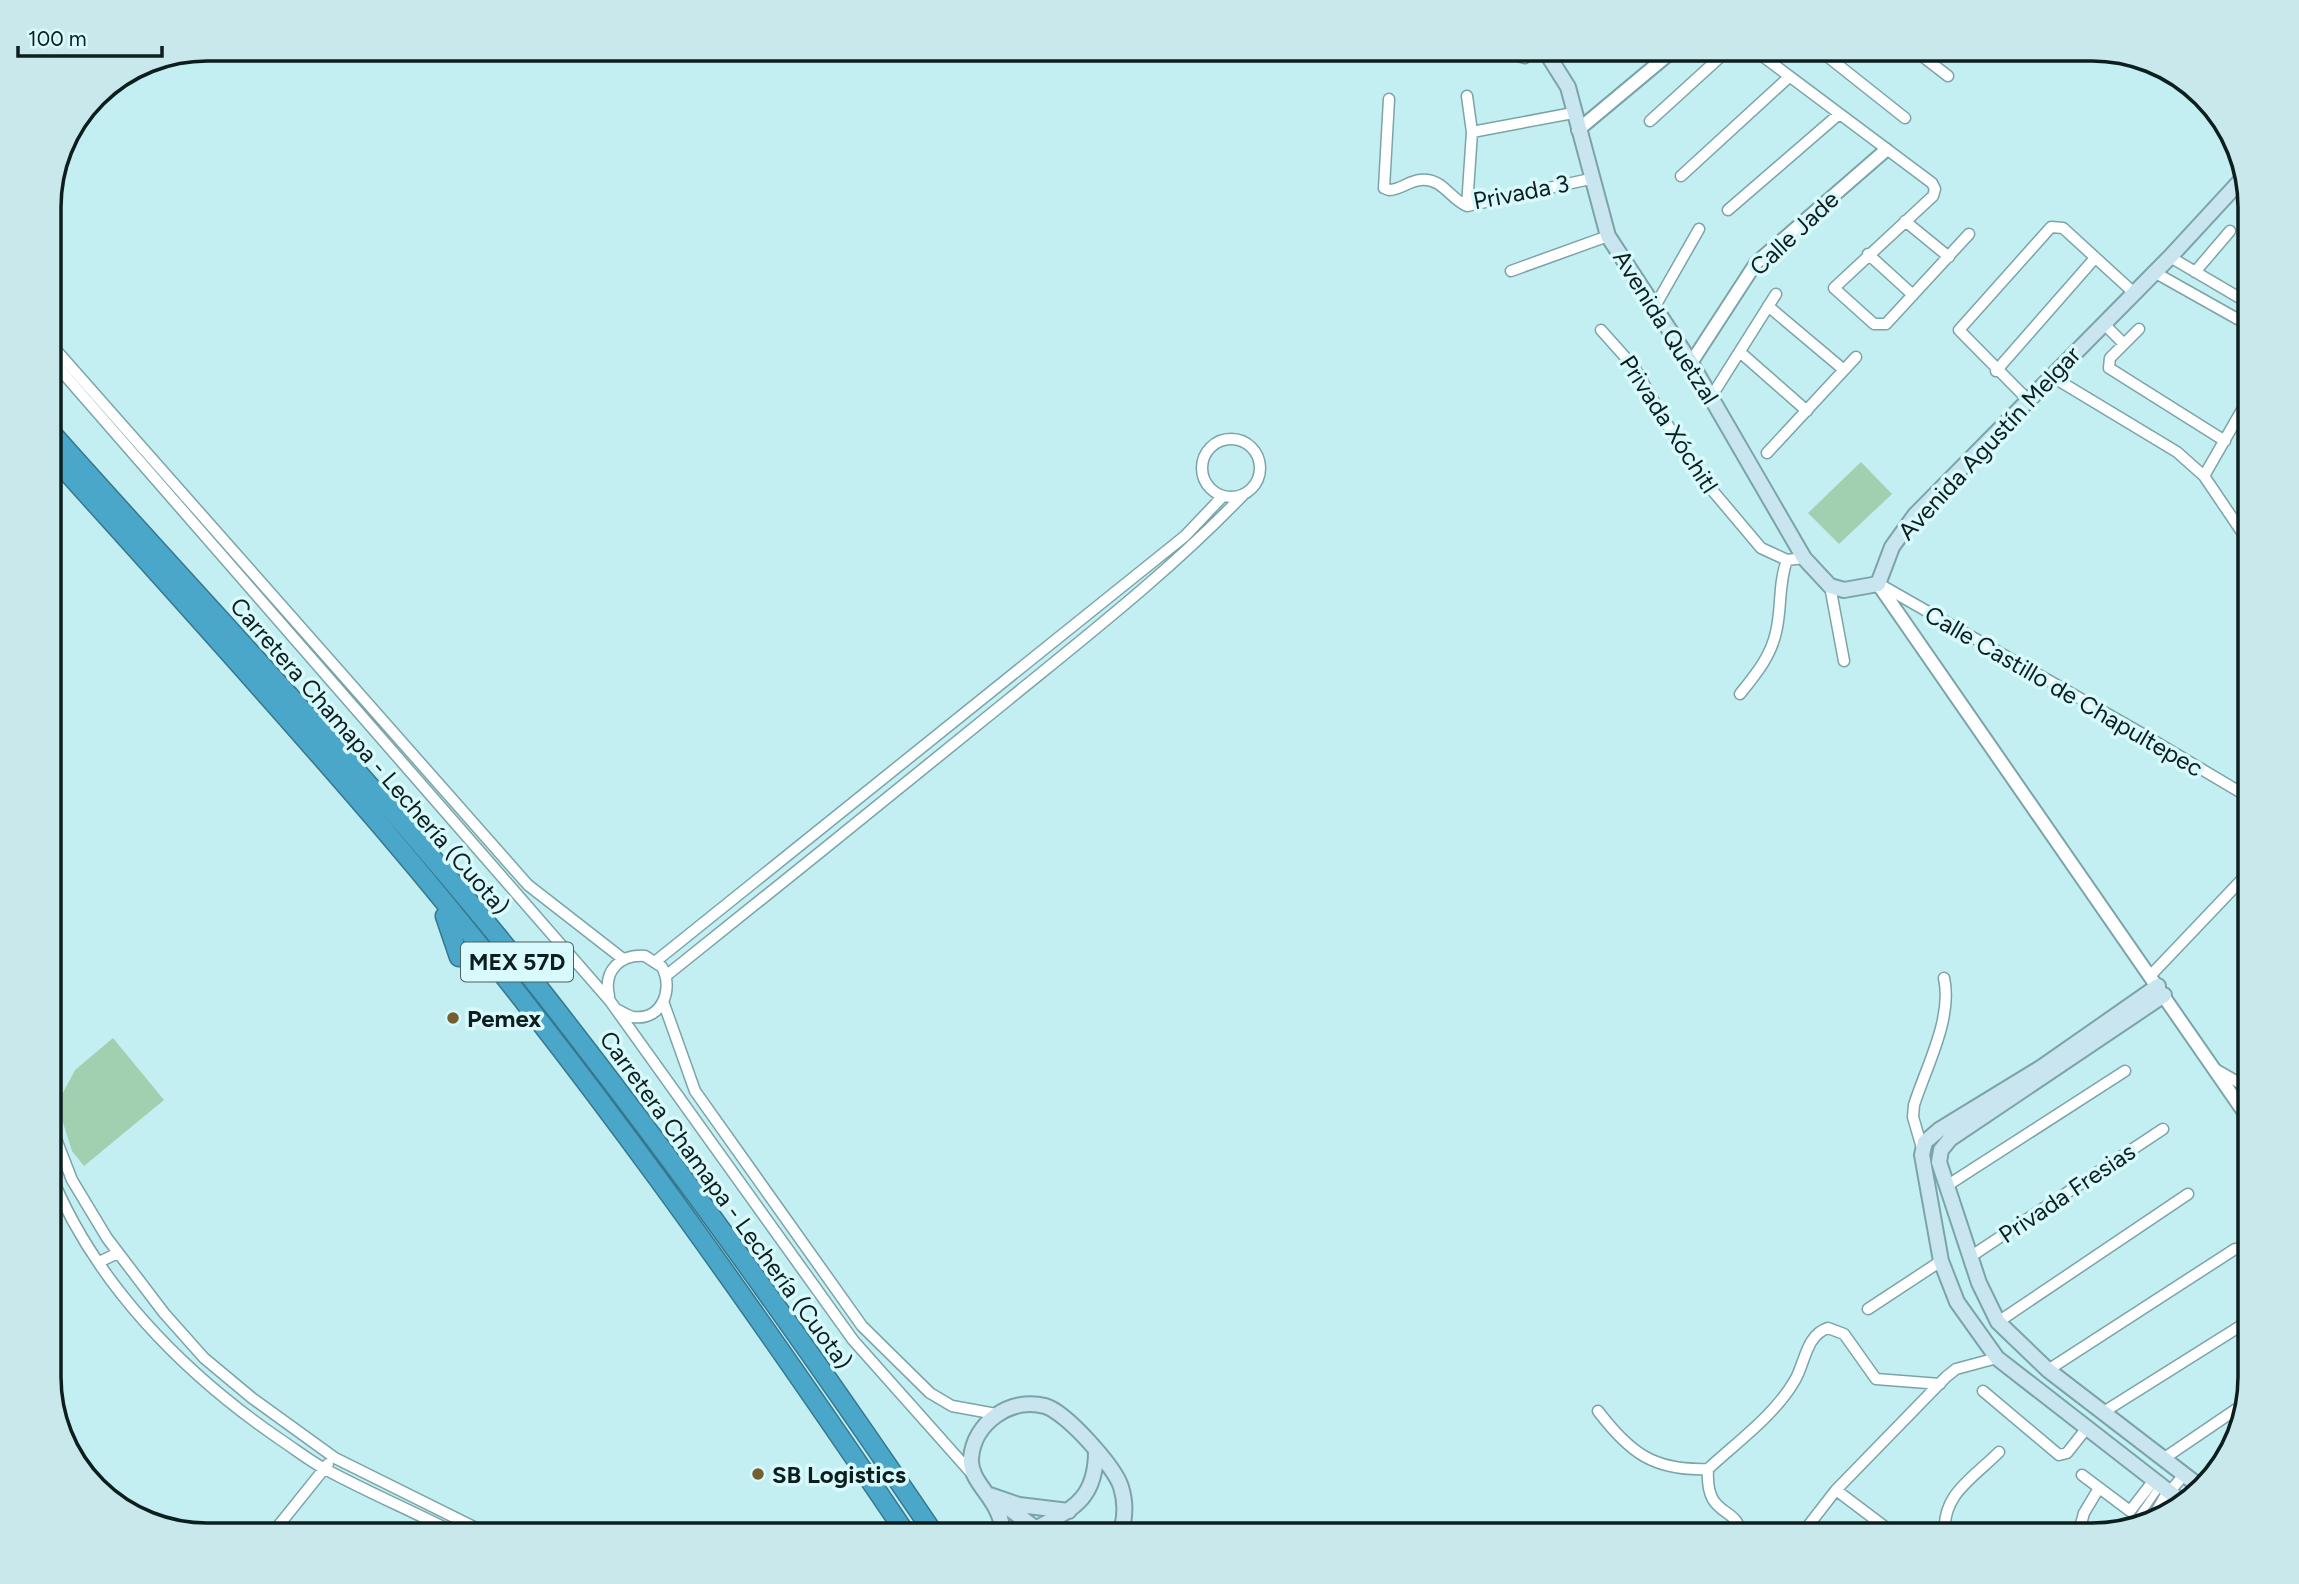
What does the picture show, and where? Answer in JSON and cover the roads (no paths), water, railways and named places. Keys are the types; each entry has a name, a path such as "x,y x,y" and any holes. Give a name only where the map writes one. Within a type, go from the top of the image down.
{"highway":[{"name":"Carretera Chamapa - Lechería (Cuota)","path":"62,444 400,820 546,996 774,1304 927,1523"},
{"name":"Carretera Chamapa - Lechería (Cuota)","path":"62,467 387,833 583,1079 757,1316 899,1523"},
{"path":"387,833 410,871 446,917 459,957"},
{"path":"530,1036 553,1050 583,1079"}],"main road":[{"name":"Avenida Quetzal","path":"1554,61 1568,87 1590,179 1608,236 1691,363 1804,558 1830,586"},
{"name":"Avenida Agustín Melgar","path":"1878,584 1892,547 1915,515 2170,257 2236,186"},
{"path":"1830,586 1844,590 1878,584"},
{"path":"2158,986 1950,1139 1941,1152 1970,1257 1998,1322 2048,1370 2194,1480"},
{"path":"2045,1071 1924,1148 1941,1261 1957,1303 1997,1358 2174,1497"},
{"path":"1027,1523 990,1495 973,1476 971,1459 976,1440 996,1414 1026,1405 1045,1406 1059,1414 1111,1467 1121,1486 1124,1523"},
{"path":"1050,1523 1069,1511 1091,1486 1096,1472 1096,1451"},
{"path":"990,1495 1019,1505 1069,1511"},
{"path":"990,1495 1002,1523"}],"street":[{"path":"1578,130 1660,61"},
{"path":"1650,121 1716,61"},
{"path":"1769,61 1932,183 1935,190 1836,283 1834,288 1837,293 1874,324 1881,326 1969,234"},
{"path":"1833,61 1905,118"},
{"path":"1929,61 1948,76"},
{"path":"1681,176 1789,77"},
{"path":"1467,96 1472,132 1467,206"},
{"name":"Privada 3","path":"1389,99 1384,188 1395,190 1418,180 1429,179 1467,206 1590,179"},
{"path":"1472,132 1573,113"},
{"path":"1728,210 1838,115"},
{"name":"Calle Jade","path":"1691,363 1756,263 1886,150"},
{"path":"1905,221 1949,257"},
{"path":"2028,400 1960,334 1961,326 2052,227 2063,228 2133,292"},
{"path":"1654,308 1699,229"},
{"path":"2195,272 2230,231"},
{"path":"1511,271 1608,236"},
{"path":"1868,254 1913,295"},
{"path":"2170,257 2238,297"},
{"path":"1996,370 2095,258"},
{"path":"2154,272 2238,319"},
{"path":"1711,397 1776,294"},
{"path":"1768,306 1844,370"},
{"path":"2104,323 2124,344"},
{"path":"2139,329 2110,358 2109,368 2225,441"},
{"name":"Privada Xóchitl","path":"1601,330 1634,367 1703,481 1761,548 1787,561"},
{"path":"1741,353 1807,411"},
{"path":"62,357 528,885 622,959"},
{"path":"1767,453 1856,357"},
{"path":"62,372 614,1005 853,1340 973,1476"},
{"path":"2051,376 2177,452 2204,476 2238,526"},
{"path":"2204,476 2238,418"},
{"path":"667,975 846,833 1195,545 1255,484 1260,468 1256,452 1244,441 1227,438 1212,445 1203,458 1202,474 1209,488 1223,496 1243,495"},
{"path":"656,961 1185,536 1223,496"},
{"path":"1740,694 1762,666 1772,647 1777,629 1781,576 1787,561 1804,558"},
{"path":"1878,584 2238,1102"},
{"name":"Calle Castillo de Chapultepec","path":"1878,584 2238,791"},
{"path":"1830,586 1844,661"},
{"path":"2158,986 2238,886"},
{"path":"664,1004 650,1015 633,1017 614,1005 606,985 611,970 622,959 634,955 656,961 667,975 668,990 664,1004 695,1091 862,1326 930,1393 952,1406 996,1414"},
{"path":"1924,1148 1938,1140 1941,1152 1931,1161 1924,1148 1913,1117 1914,1105 1943,1017 1948,994 1944,978"},
{"path":"2215,1069 2238,1081"},
{"path":"1948,1185 2125,1071"},
{"name":"Privada Fresias","path":"1970,1257 2163,1129"},
{"path":"62,1155 72,1181 118,1253 164,1313 204,1358 252,1398 335,1458 466,1523"},
{"path":"62,1194 99,1262 142,1318 205,1383 249,1418 323,1469 434,1523"},
{"path":"1998,1322 2188,1194"},
{"path":"2048,1370 2235,1249"},
{"path":"99,1262 118,1253"},
{"path":"1868,1309 1941,1261"},
{"path":"1598,1411 1614,1432 1647,1460 1684,1470 1708,1469 1780,1401 1794,1381 1813,1339 1823,1329 1833,1328 1844,1334 1876,1379 1940,1384"},
{"path":"2102,1413 2238,1328"},
{"path":"1810,1523 1836,1490 1956,1369 1997,1358"},
{"path":"1983,1391 2060,1455 2067,1454 2086,1429"},
{"path":"2163,1459 2233,1411"},
{"path":"1944,1523 1949,1502 1998,1452"},
{"path":"280,1523 323,1469 335,1458"},
{"path":"1708,1469 1707,1485 1713,1503 1737,1523"},
{"path":"2082,1475 2130,1511 2161,1486 2184,1475"},
{"path":"2155,1509 2161,1486"},
{"path":"2141,1514 2161,1486"},
{"path":"2081,1523 2099,1488"},
{"path":"1836,1490 1880,1523"}],"place":[{"name":"Pemex","path":"453,1018"},
{"name":"SB Logistics","path":"758,1474"}]}
